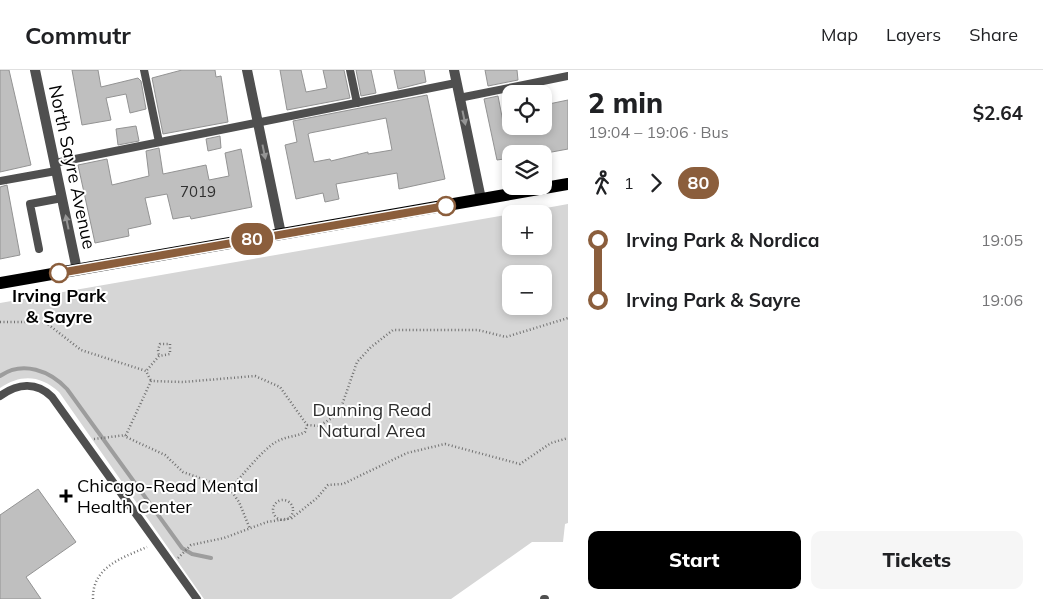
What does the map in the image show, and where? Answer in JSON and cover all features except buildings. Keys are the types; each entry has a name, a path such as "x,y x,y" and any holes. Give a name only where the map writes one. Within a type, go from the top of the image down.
{"main road":[{"path":"0,283 568,184"}],"street":[{"name":"North Sayre Avenue","path":"35,70 77,270"},
{"path":"247,70 281,234"},
{"path":"454,70 480,200"}],"lane":[{"path":"144,70 158,142"},
{"path":"350,70 357,103"},
{"path":"460,98 559,74 568,76"},
{"path":"0,181 158,142 456,83"},
{"path":"39,249 30,204 62,198"},
{"path":"0,396 25,386 45,390 85,441 197,599"}],"path":[{"path":"151,381 183,382 255,376 280,387 307,425 319,426 335,416 342,405 357,362 372,346 393,330 478,330 506,337 568,318"},
{"path":"0,322 45,322 81,350 146,370 151,381 124,436"},
{"path":"146,370 159,356 170,354 170,344 160,344 159,356"},
{"path":"230,489 275,442 305,432 307,425"},
{"path":"98,437 124,436 165,455 183,472 230,489 239,502 250,528"},
{"path":"183,554 191,545 224,538 267,522 292,518 318,498 328,485 343,484 423,447 445,444 520,464 552,443 568,438"},
{"path":"286,499 293,508 291,517 285,520 276,518 272,511 276,501 286,499"},
{"path":"93,599 96,578 101,572 115,562 157,542"}],"green space":[{"name":"Dunning Read Natural Area","path":"568,204 568,523 565,524 563,542 532,542 451,599 204,599 59,392 45,382 30,378 15,380 0,388 0,303 502,216 502,255 552,255 552,207"}],"waterway":[{"path":"0,376 9,371 27,368 53,377 67,389 182,548 192,554 211,558"}],"bus line":[{"name":"80","path":"59,273 446,206"}],"place":[{"name":"Irving Park & Sayre","path":"59,273"},
{"name":"Chicago-Read Mental Health Center","path":"66,496"}]}
